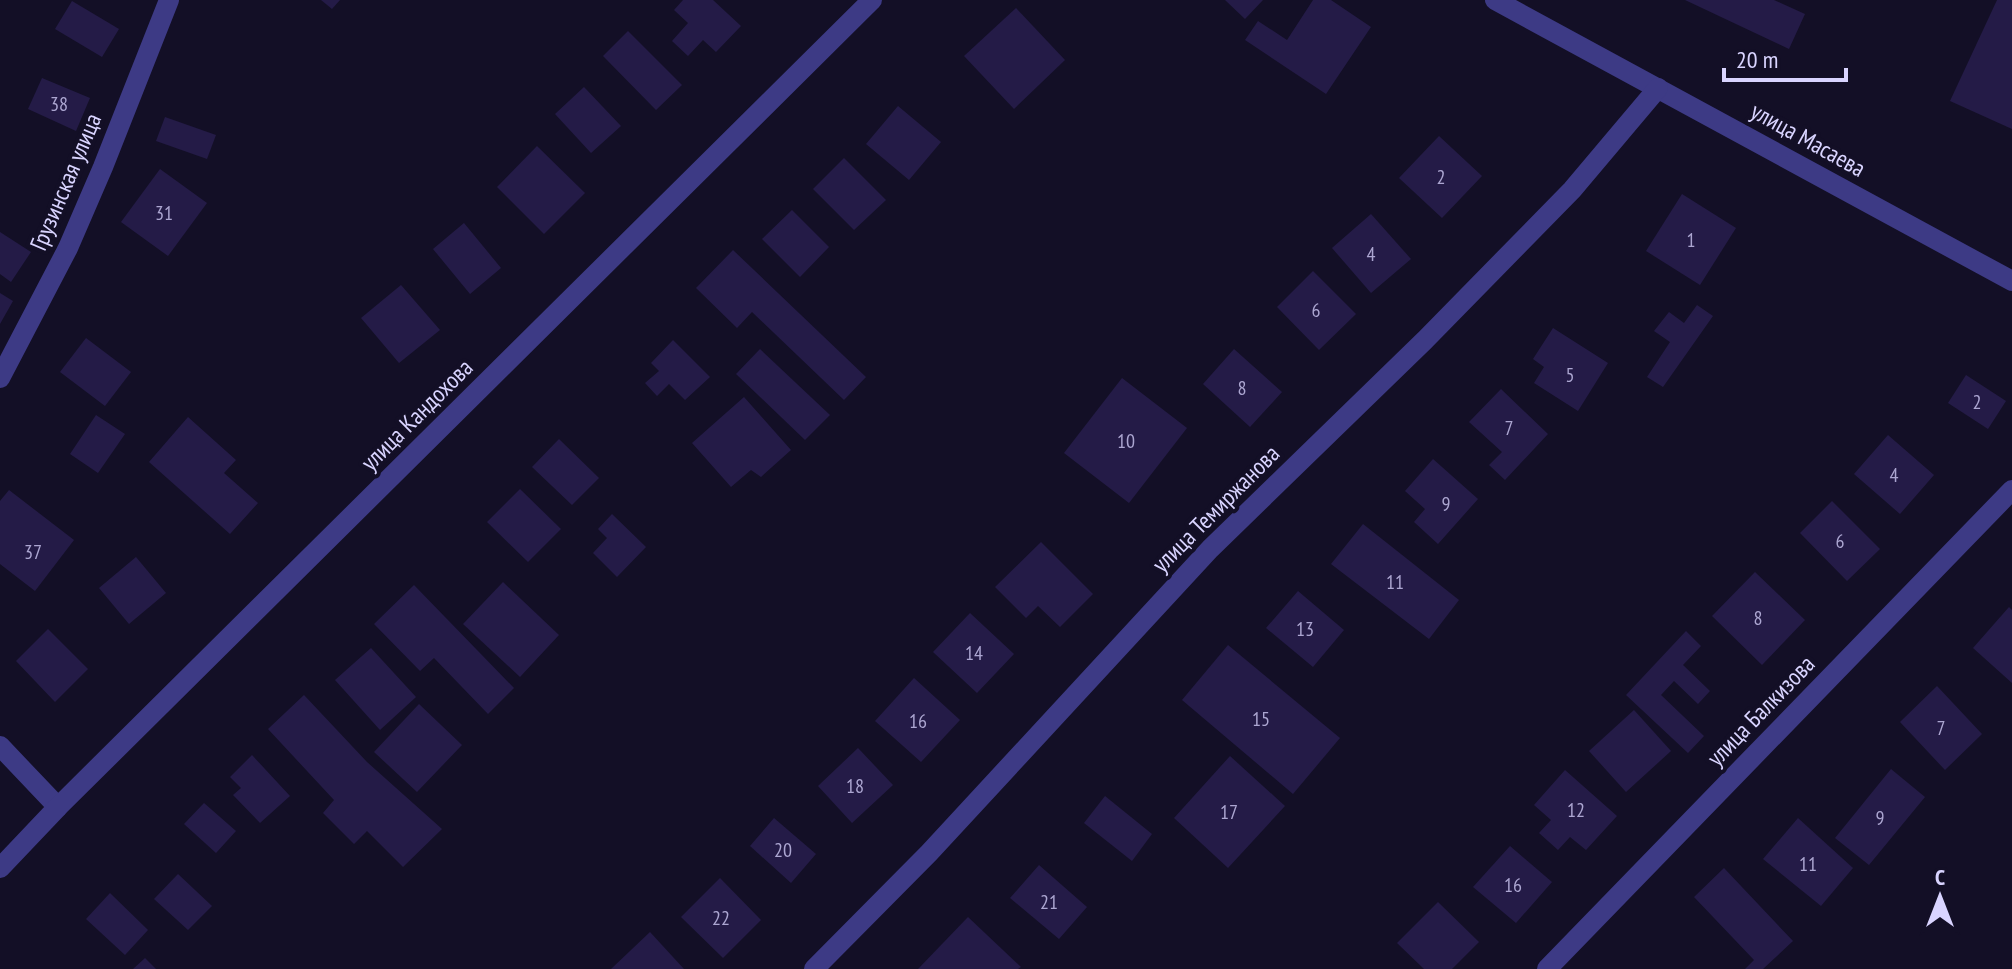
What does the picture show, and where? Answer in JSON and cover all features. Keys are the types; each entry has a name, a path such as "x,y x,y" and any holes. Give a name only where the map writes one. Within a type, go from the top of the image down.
{"street":[{"name":"Грузинская улица","path":"0,378 68,248 169,0"},
{"name":"улица Кандохова","path":"0,868 872,0"},
{"name":"улица Масаева","path":"1495,0 2012,281"},
{"name":"улица Темиржанова","path":"814,969 929,853 1210,549 1425,340 1572,190 1658,88"},
{"name":"улица Балкизова","path":"1547,969 2012,490"},
{"path":"0,746 58,807"}],"building":[{"path":"321,0 340,0 332,9"},
{"path":"683,0 713,0 741,26 716,52 703,40 688,56 672,41 688,23 674,10"},
{"path":"1225,0 1263,0 1245,19"},
{"path":"1313,0 1331,0 1371,27 1326,94 1245,40 1258,21 1287,40"},
{"path":"1685,0 1774,0 1805,14 1789,49"},
{"path":"1997,0 2012,0 2012,129 1950,101"},
{"path":"72,1 119,29 102,57 55,29"},
{"path":"1016,8 1065,60 1014,109 964,56"},
{"path":"628,31 682,85 656,110 603,56"},
{"path":"42,78 90,98 76,131 28,109"},
{"path":"584,87 621,126 591,153 555,114"},
{"path":"898,106 941,142 909,180 866,144"},
{"path":"165,117 216,135 207,159 156,141"},
{"path":"1439,136 1482,176 1442,218 1399,178"},
{"path":"537,146 585,193 544,234 497,187"},
{"path":"844,158 886,200 854,230 813,189"},
{"path":"160,169 207,203 168,256 121,222"},
{"path":"1682,194 1736,228 1700,285 1646,251"},
{"path":"792,210 829,247 800,277 762,239"},
{"path":"1371,214 1411,259 1371,293 1332,248"},
{"path":"464,223 501,268 470,294 433,249"},
{"path":"0,232 31,252 11,282 0,274"},
{"path":"733,250 866,377 844,400 752,312 737,328 696,288"},
{"path":"1313,271 1356,314 1319,350 1277,307"},
{"path":"401,285 440,330 399,363 361,318"},
{"path":"0,293 13,301 0,324"},
{"path":"1697,305 1713,316 1663,387 1647,377 1670,342 1654,331 1669,312 1684,323"},
{"path":"1553,328 1608,363 1578,411 1534,383 1544,367 1533,359"},
{"path":"86,338 131,372 105,406 60,372"},
{"path":"673,340 710,377 685,400 669,384 657,396 645,383 659,371 651,363"},
{"path":"760,349 830,415 805,440 736,374"},
{"path":"1234,349 1282,392 1250,427 1203,384"},
{"path":"1966,375 2006,401 1988,429 1948,403"},
{"path":"1122,378 1187,428 1129,503 1064,453"},
{"path":"1501,389 1548,434 1505,480 1489,465 1502,452 1469,422"},
{"path":"744,397 791,450 761,477 751,470 731,487 692,443"},
{"path":"96,415 125,434 98,473 70,454"},
{"path":"188,417 236,460 224,473 258,503 230,534 149,462"},
{"path":"1888,435 1934,475 1900,514 1854,474"},
{"path":"559,439 599,478 572,505 532,467"},
{"path":"1433,459 1478,499 1438,544 1414,522 1425,509 1405,491"},
{"path":"520,489 561,529 528,562 487,522"},
{"path":"9,490 74,540 35,591 0,564 0,501"},
{"path":"1832,501 1880,549 1847,581 1800,533"},
{"path":"612,514 646,547 617,577 593,553 607,538 598,529"},
{"path":"1363,524 1459,600 1429,639 1331,564"},
{"path":"1041,542 1093,594 1060,627 1038,606 1026,618 995,587"},
{"path":"136,557 166,593 129,624 99,588"},
{"path":"1755,572 1805,620 1762,665 1712,616"},
{"path":"503,582 559,635 520,677 463,624"},
{"path":"414,585 514,688 488,714 434,658 420,671 374,624"},
{"path":"1298,591 1344,630 1313,667 1266,628"},
{"path":"2009,607 2012,610 2012,683 1973,648"},
{"path":"970,613 1014,654 977,693 933,652"},
{"path":"48,629 88,669 55,702 16,661"},
{"path":"1686,631 1701,646 1683,665 1710,691 1698,704 1674,681 1661,695 1704,736 1688,753 1626,695"},
{"path":"1228,645 1340,738 1293,794 1182,700"},
{"path":"371,648 416,697 380,730 335,680"},
{"path":"914,678 960,720 921,762 875,721"},
{"path":"1937,686 1982,734 1945,770 1900,722"},
{"path":"304,695 367,762 442,829 403,867 367,831 354,844 323,813 334,800 268,729"},
{"path":"419,704 462,745 417,792 374,752"},
{"path":"1634,710 1671,751 1626,792 1589,751"},
{"path":"858,748 893,785 852,823 818,786"},
{"path":"252,755 290,796 260,823 233,795 241,788 230,777"},
{"path":"1230,756 1285,806 1228,868 1174,818"},
{"path":"1891,769 1925,797 1869,865 1835,838"},
{"path":"1565,770 1617,816 1586,850 1570,837 1558,850 1539,833 1551,820 1534,805"},
{"path":"1105,796 1152,834 1132,861 1084,823"},
{"path":"204,803 236,831 216,853 184,824"},
{"path":"774,818 816,854 791,883 750,846"},
{"path":"1798,818 1853,868 1821,906 1763,859"},
{"path":"1510,846 1552,882 1516,923 1473,887"},
{"path":"1039,865 1087,907 1059,939 1010,898"},
{"path":"1724,868 1793,941 1763,969 1745,969 1754,960 1694,897"},
{"path":"178,874 212,906 188,930 154,899"},
{"path":"720,878 761,920 723,958 681,917"},
{"path":"110,893 148,930 125,955 86,919"},
{"path":"1438,902 1479,942 1452,969 1424,969 1397,943"},
{"path":"968,917 1021,967 918,969"},
{"path":"650,932 684,969 611,969"},
{"path":"145,958 156,969 133,969"}]}
